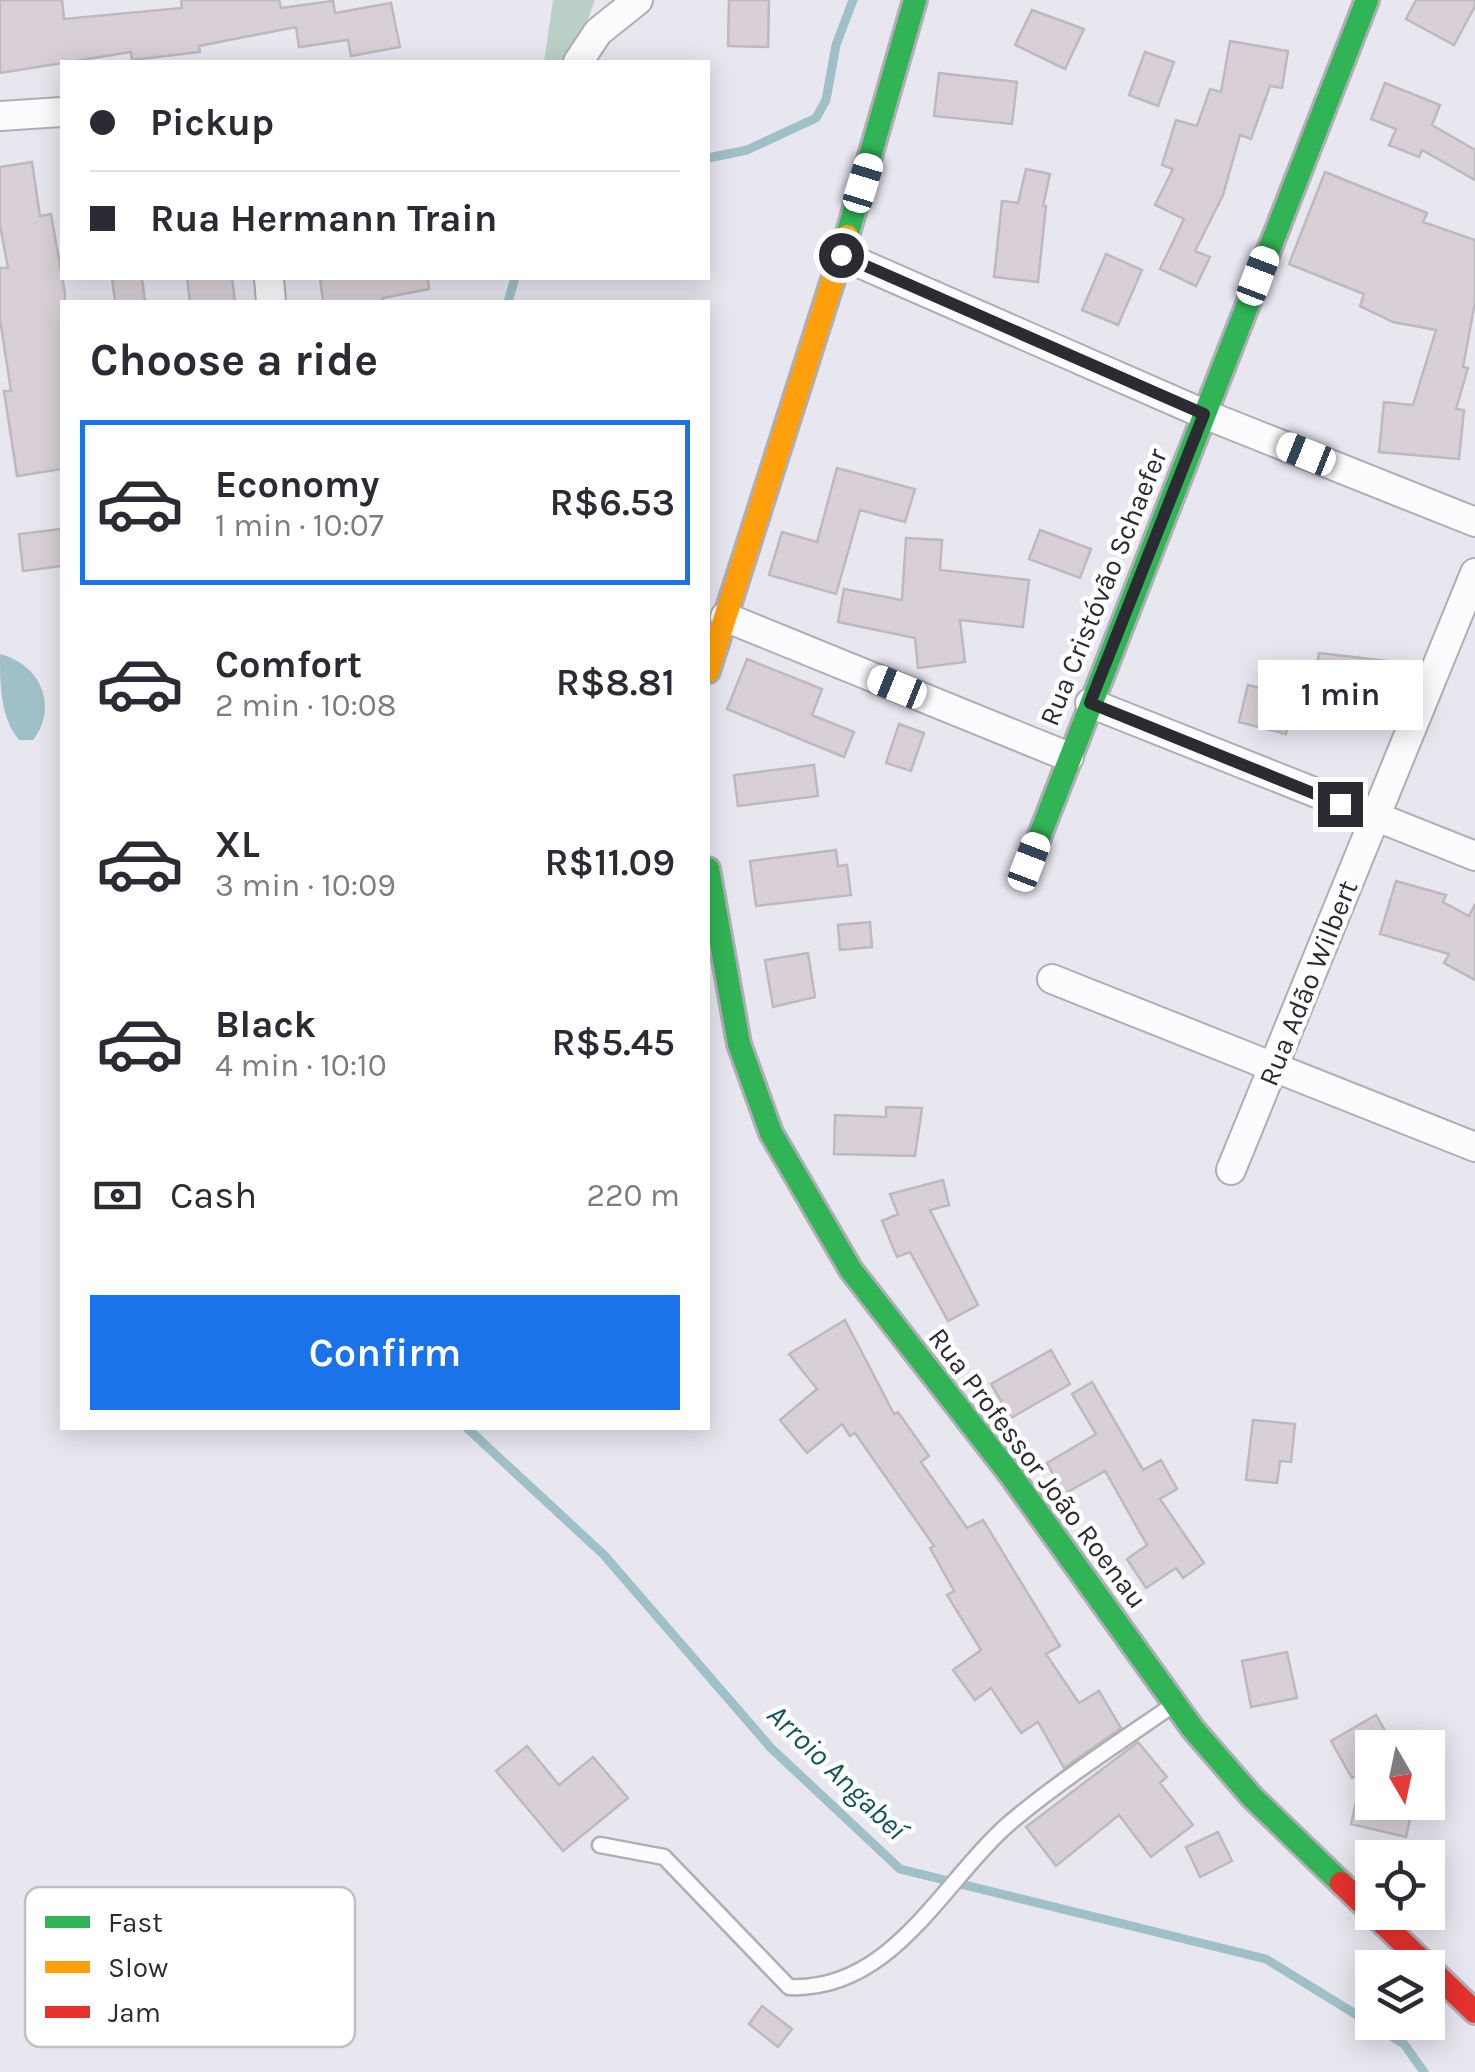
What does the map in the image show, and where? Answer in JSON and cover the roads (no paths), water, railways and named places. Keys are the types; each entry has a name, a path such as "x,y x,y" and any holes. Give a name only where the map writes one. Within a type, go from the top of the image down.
{"street":[{"path":"579,60 598,32 638,0"},
{"path":"710,665 841,255 915,0"},
{"name":"Rua Cristóvão Schaefer","path":"1029,862 1367,0"},
{"path":"0,116 60,112"},
{"path":"841,255 1204,414 1475,522"},
{"name":"Rua Adão Wilbert","path":"1230,1170 1475,573"},
{"path":"724,617 1069,757"},
{"path":"1090,703 1475,856"},
{"name":"Rua Professor João Roenau","path":"710,879 739,1044 771,1134 851,1270 1010,1474 1174,1704 1252,1797 1475,2012"},
{"path":"1052,979 1475,1147"}],"lane":[{"path":"600,1844 664,1857 789,1988 818,1989 870,1966 920,1924 966,1866 1019,1815 1174,1704"}],"water":[{"path":"0,654 26,667 41,688 44,714 33,740 19,740 8,721 1,689"}],"waterway":[{"name":"Arroio Angabeí","path":"710,158 747,150 816,118 826,100 836,45 853,0"},
{"name":"Arroio Angabeí","path":"509,300 514,280"},
{"name":"Arroio Angabeí","path":"469,1430 604,1555 771,1748 900,1869 1266,1959 1404,2044 1424,2072"}]}
